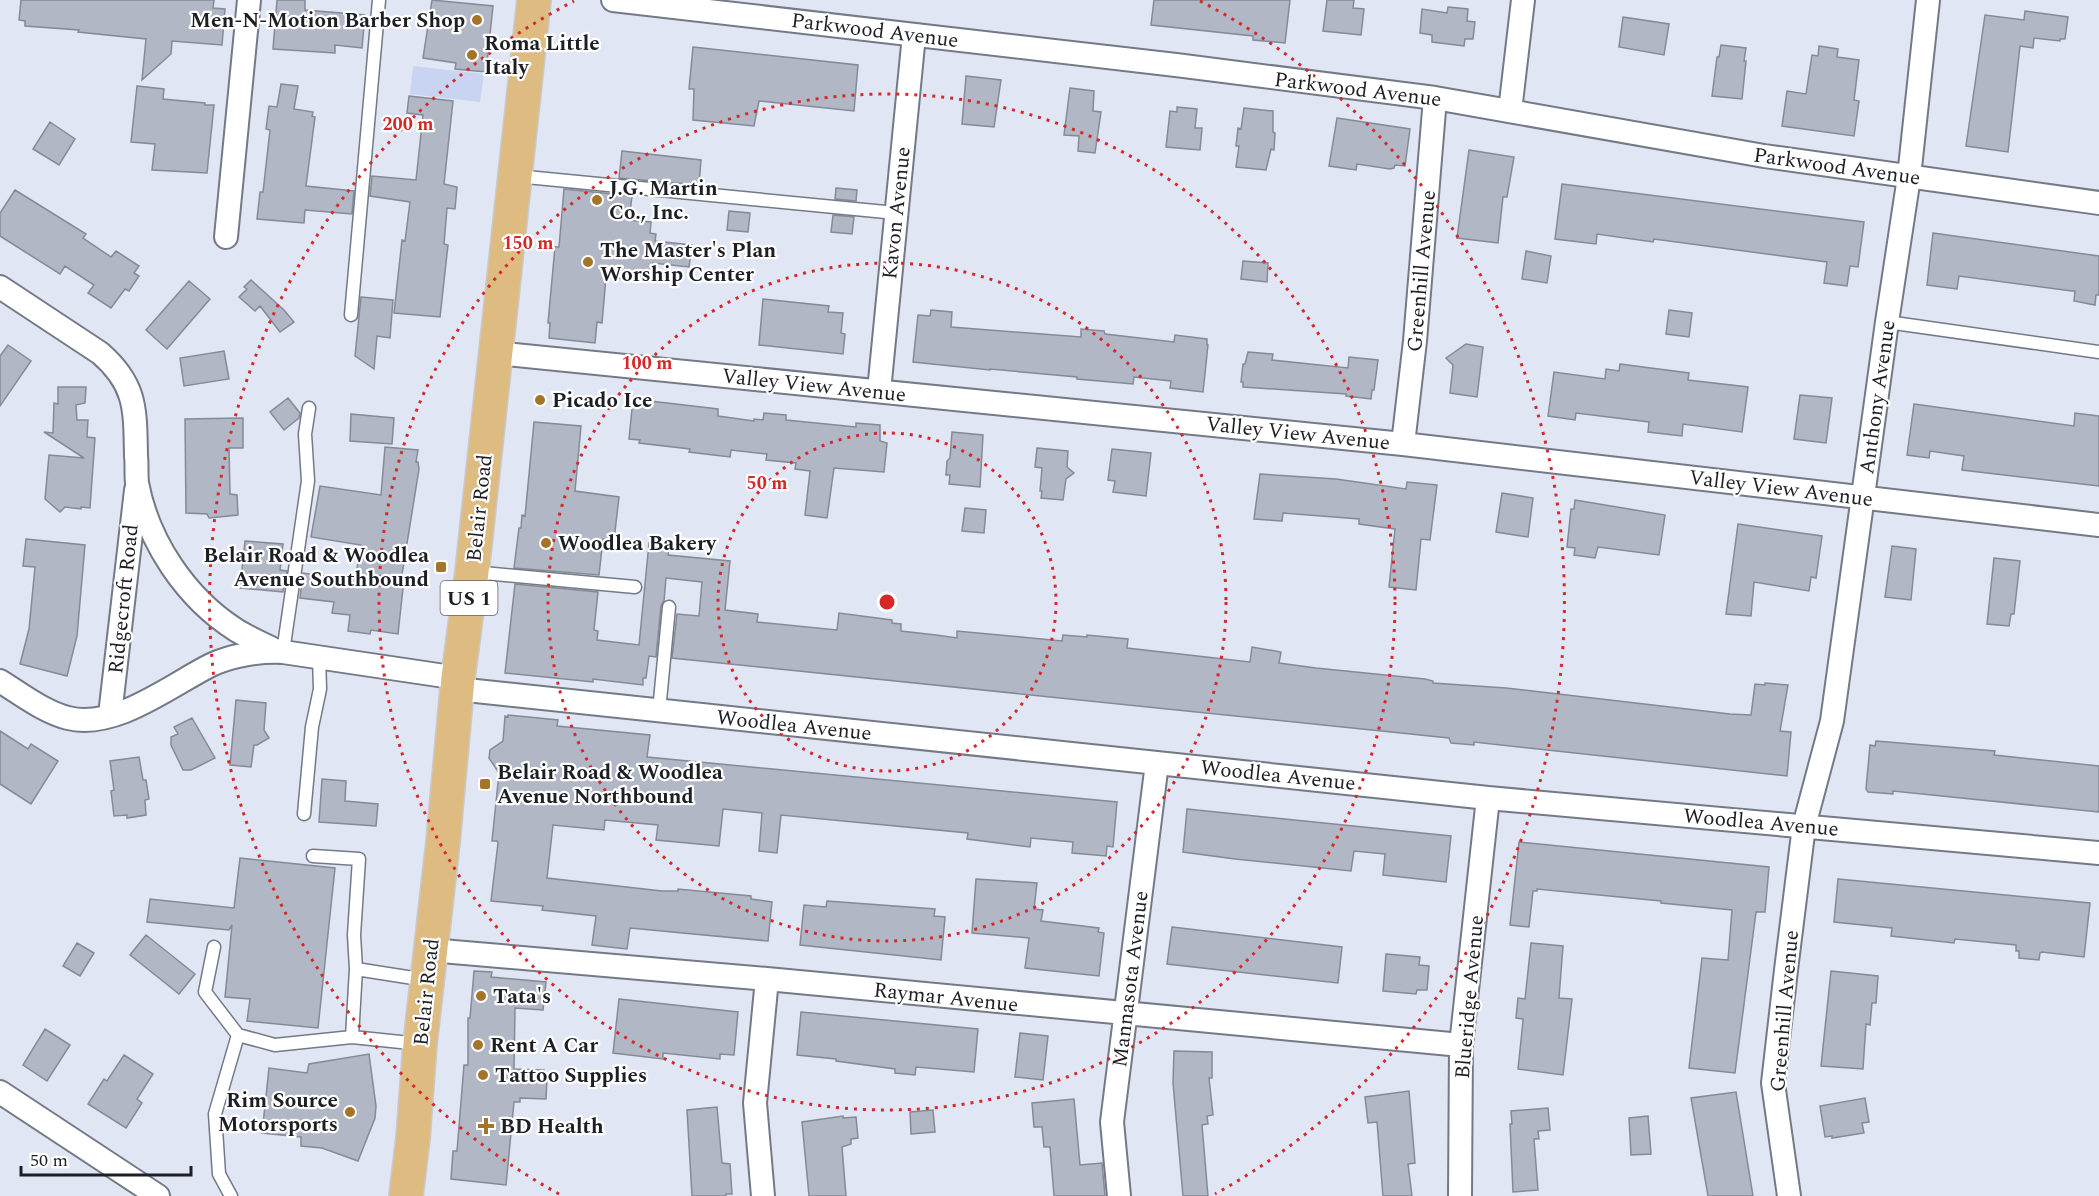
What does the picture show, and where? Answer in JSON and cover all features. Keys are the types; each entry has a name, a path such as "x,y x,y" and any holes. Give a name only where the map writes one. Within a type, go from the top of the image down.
{"main road":[{"name":"Belair Road","path":"406,1196 414,1138 420,1044 458,683 534,0"}],"street":[{"path":"226,237 249,0"},
{"name":"Parkwood Avenue","path":"613,0 1435,98 1675,141 2099,203"},
{"path":"1510,111 1523,0"},
{"name":"Anthony Avenue","path":"1804,826 1832,721 1909,177 1928,0"},
{"name":"Kavon Avenue","path":"879,391 914,35"},
{"name":"Greenhill Avenue","path":"1403,444 1415,341 1435,98"},
{"name":"Ridgecroft Road","path":"0,287 100,353 114,365 126,382 134,409 137,482 110,715"},
{"name":"Valley View Avenue","path":"496,354 1403,444 2099,525"},
{"name":"Ridgecroft Road","path":"137,482 160,550 186,586 206,606 236,630 280,652"},
{"name":"Woodlea Avenue","path":"0,681 51,712 82,720 132,709 214,664 239,656 280,652 458,683 659,711 1488,798 2099,853"},
{"name":"Mannasota Avenue","path":"1119,1196 1112,1122 1158,763"},
{"name":"Blueridge Avenue","path":"1460,1196 1461,1045 1488,798"},
{"name":"Greenhill Avenue","path":"1789,1196 1773,1083 1804,826"},
{"name":"Raymar Avenue","path":"429,965 767,979 1461,1045"},
{"path":"763,1196 755,1102 767,979"},
{"path":"0,1092 158,1196"}],"lane":[{"path":"351,315 379,0"},
{"path":"515,176 896,213"},
{"path":"1887,322 2099,352"},
{"path":"280,652 308,481 305,434 309,408"},
{"path":"472,572 636,587"},
{"path":"659,711 669,607"},
{"path":"304,814 312,728 320,689 319,657"},
{"path":"313,856 358,859 352,1037"},
{"path":"214,947 205,992 238,1035 275,1045 352,1037 420,1044"},
{"path":"356,969 429,965"},
{"path":"231,1196 219,1174 215,1114 238,1035"}],"shaded area":[{"path":"413,66 484,74 480,102 410,94"}],"building":[{"path":"21,0 214,0 213,8 225,9 222,45 172,41 171,54 142,80 146,39 25,26 25,21 19,20"},
{"path":"277,0 305,0 305,10 365,15 362,48 335,45 335,53 273,49"},
{"path":"432,0 493,6 486,72 455,69 456,63 423,58"},
{"path":"1154,0 1290,0 1285,43 1253,40 1253,36 1151,25"},
{"path":"1327,0 1354,0 1353,8 1364,9 1361,35 1323,31"},
{"path":"1448,7 1468,9 1467,21 1475,22 1473,39 1465,39 1464,46 1432,42 1432,35 1420,33 1422,9 1447,13"},
{"path":"2025,11 2068,17 2065,39 2060,39 2060,41 2034,38 2033,48 2020,46 2008,152 1966,146 1985,15 2024,20"},
{"path":"1623,17 1669,24 1664,55 1619,47"},
{"path":"1721,45 1746,48 1742,99 1712,96 1717,57 1719,57"},
{"path":"1819,46 1838,49 1837,57 1859,60 1854,100 1859,101 1854,136 1782,126 1787,91 1806,94 1812,55 1818,56"},
{"path":"693,47 858,65 854,111 759,101 754,126 693,120 694,89 689,89"},
{"path":"966,76 1001,80 994,127 962,124"},
{"path":"281,84 298,86 294,109 313,112 312,116 315,117 306,186 354,191 352,214 305,210 304,223 257,219 260,192 263,192 270,130 266,129 269,106 277,107"},
{"path":"137,86 164,89 163,99 214,105 207,173 152,170 155,144 131,142"},
{"path":"1070,88 1094,91 1093,111 1101,112 1095,153 1078,151 1079,136 1064,135"},
{"path":"409,96 453,101 444,184 457,187 455,209 447,208 444,244 448,245 440,317 394,313 402,240 405,241 410,202 370,196 372,176 416,180 423,115 407,113"},
{"path":"1177,107 1197,109 1195,128 1202,128 1200,150 1166,147 1170,111 1177,112"},
{"path":"1244,108 1273,111 1274,150 1271,149 1266,170 1236,167 1239,146 1236,146 1238,128 1241,129"},
{"path":"1337,118 1410,129 1405,166 1395,165 1390,169 1357,164 1356,170 1329,166"},
{"path":"50,122 75,139 59,165 33,149"},
{"path":"1469,150 1514,157 1507,197 1503,197 1498,243 1457,238"},
{"path":"622,151 701,160 699,185 619,178"},
{"path":"1562,184 1864,222 1858,267 1850,266 1847,286 1824,283 1827,262 1654,239 1653,242 1597,234 1596,244 1555,239"},
{"path":"836,188 857,190 856,201 835,199"},
{"path":"564,189 632,196 629,220 651,222 650,233 656,234 655,241 692,245 689,267 653,263 651,282 606,277 602,323 597,322 595,343 549,338 550,323 548,323 555,247 559,247"},
{"path":"15,190 86,234 83,238 111,257 116,251 139,266 134,273 139,276 129,291 125,289 111,308 88,293 94,285 65,266 60,274 0,236 0,213"},
{"path":"729,211 750,213 748,232 727,230"},
{"path":"833,215 854,217 852,234 831,232"},
{"path":"1933,233 2099,256 2099,295 2096,295 2095,305 2074,301 2075,291 1959,276 1957,289 1927,285"},
{"path":"1526,251 1551,256 1547,283 1522,279"},
{"path":"1243,261 1268,263 1267,282 1241,279"},
{"path":"251,280 294,322 280,332 260,306 255,311 239,297 247,289 244,287"},
{"path":"189,281 210,299 167,349 146,330"},
{"path":"361,297 393,300 390,338 377,336 374,369 355,356"},
{"path":"763,299 829,306 828,312 843,313 841,333 845,334 843,354 759,345"},
{"path":"931,310 952,312 951,327 1081,337 1081,329 1174,342 1175,335 1207,339 1203,392 1170,388 1171,381 1134,377 1133,384 913,362 918,315 930,316"},
{"path":"1669,310 1692,313 1689,337 1666,334"},
{"path":"1466,344 1483,347 1477,397 1450,393 1453,365 1446,358"},
{"path":"8,345 31,361 0,406 0,356"},
{"path":"224,351 229,379 184,386 180,358"},
{"path":"1248,352 1273,354 1272,360 1348,368 1349,357 1378,360 1371,399 1346,396 1346,394 1243,387 1243,382 1241,382 1243,364 1245,364"},
{"path":"1620,364 1689,373 1688,380 1748,387 1742,432 1683,424 1682,436 1648,432 1649,422 1576,413 1575,420 1548,416 1554,372 1605,379 1606,369 1619,371"},
{"path":"58,387 86,387 85,403 76,405 77,420 88,420 87,437 95,438 90,508 65,507 60,512 45,499 49,455 84,458 44,432 53,433 54,403 58,404"},
{"path":"1800,395 1832,398 1826,443 1794,439"},
{"path":"288,398 300,413 299,418 284,430 270,412"},
{"path":"633,399 718,409 718,416 754,421 754,419 763,420 764,413 786,415 786,420 856,427 856,423 880,425 880,441 887,443 884,472 834,468 827,518 805,515 810,471 795,469 796,463 766,460 767,454 731,450 730,457 689,452 690,449 639,443 640,440 629,439"},
{"path":"1914,404 2074,426 2075,413 2099,416 2099,486 1962,470 1964,456 1930,451 1929,458 1907,455"},
{"path":"351,414 394,418 392,444 350,441"},
{"path":"243,418 243,448 229,448 230,494 237,495 238,515 209,518 207,514 186,513 185,419"},
{"path":"534,422 581,426 575,491 619,497 614,540 603,539 599,575 514,568 519,528 521,528 522,515 525,516"},
{"path":"952,432 983,435 980,487 949,484 950,475 946,475"},
{"path":"385,447 418,450 416,462 418,462 419,469 400,587 403,588 398,634 371,630 370,634 348,631 350,615 332,613 334,602 300,598 303,573 355,580 361,545 311,537 320,486 381,495"},
{"path":"1037,448 1068,451 1067,467 1074,473 1066,479 1063,500 1041,498 1042,468 1035,467"},
{"path":"1112,449 1151,453 1146,496 1113,492 1115,481 1108,480"},
{"path":"1260,474 1336,479 1406,489 1407,482 1437,485 1430,540 1421,539 1416,590 1389,587 1395,529 1359,524 1359,519 1283,513 1282,521 1254,519"},
{"path":"1502,493 1533,498 1528,537 1496,532"},
{"path":"1575,500 1665,515 1659,555 1598,547 1595,558 1574,555 1575,548 1567,547 1571,509 1574,509"},
{"path":"965,508 986,510 984,533 962,531"},
{"path":"1738,524 1822,536 1816,578 1811,577 1809,591 1754,582 1751,616 1726,614"},
{"path":"26,539 85,545 77,636 67,676 20,664 29,629 35,567 23,566"},
{"path":"245,541 283,544 280,570 287,571 283,592 240,588"},
{"path":"649,543 669,545 668,555 730,561 725,610 758,614 757,622 837,630 839,613 892,620 892,623 901,624 901,631 957,638 957,631 1062,641 1063,635 1087,637 1087,635 1128,639 1127,648 1250,662 1252,647 1281,652 1279,663 1425,679 1433,683 1506,688 1730,714 1751,715 1755,684 1788,685 1780,731 1791,732 1787,776 1474,742 1474,745 1451,743 1449,738 672,658 677,614 699,616 702,582 666,578 656,657 649,656 643,685 505,673 515,584 598,592 594,630 598,631 597,640 639,645"},
{"path":"1892,546 1916,549 1911,600 1885,597"},
{"path":"1994,558 2020,561 2014,614 2011,614 2009,626 1987,624"},
{"path":"236,700 266,703 264,730 269,738 254,745 251,767 230,765"},
{"path":"508,715 558,720 557,726 650,735 647,757 1117,802 1113,847 1107,846 1106,856 1072,853 1073,842 1031,838 1030,847 967,839 968,833 781,815 777,853 759,851 762,813 723,809 719,846 656,840 658,825 605,820 604,830 553,825 547,878 662,891 678,891 678,889 751,896 751,899 772,902 768,941 630,928 627,949 592,945 596,916 542,910 543,906 491,901 498,843 492,841 499,773 489,758 490,750 503,741 505,716 508,717"},
{"path":"192,718 215,758 191,770 183,770 171,745 171,737 178,734 174,727"},
{"path":"0,731 28,749 31,744 58,761 31,804 0,784"},
{"path":"1876,741 1995,751 1994,755 2099,766 2099,812 1893,791 1893,794 1868,792 1866,789 1870,745 1875,746"},
{"path":"139,757 149,799 145,800 146,815 127,818 127,815 114,816 111,791 114,790 110,761"},
{"path":"322,779 346,781 345,801 378,804 376,826 319,822"},
{"path":"1187,809 1451,836 1446,882 1383,875 1385,854 1354,851 1351,871 1183,852"},
{"path":"1519,842 1769,867 1765,912 1756,912 1735,1073 1689,1068 1702,958 1728,960 1732,910 1537,889 1533,891 1529,927 1510,925"},
{"path":"240,858 335,868 318,1028 247,1021 250,999 225,997 232,925 229,930 147,922 150,899 234,908"},
{"path":"976,879 1037,883 1034,909 1043,910 1041,921 1099,928 1098,932 1104,933 1099,976 1025,968 1029,938 972,933"},
{"path":"1838,879 2090,903 2084,957 2042,952 2039,960 2019,958 2016,945 1955,939 1954,943 1891,936 1892,928 1834,922"},
{"path":"827,901 935,909 934,916 945,917 941,960 800,945 804,905 826,907"},
{"path":"1172,927 1342,947 1338,983 1167,964"},
{"path":"146,935 195,974 179,994 130,955"},
{"path":"77,943 94,953 80,976 63,966"},
{"path":"1531,943 1563,946 1559,998 1572,999 1563,1075 1518,1069 1523,1019 1516,1018 1518,998 1525,999"},
{"path":"1386,954 1420,957 1419,965 1429,966 1427,990 1417,990 1416,994 1383,991"},
{"path":"474,971 492,972 491,977 546,982 543,1010 515,1008 514,1069 544,1070 544,1079 547,1079 546,1099 520,1098 520,1102 514,1102 506,1185 451,1179 453,1151 457,1151 464,1065 468,1065 468,1018 470,1018"},
{"path":"1831,971 1878,976 1876,1003 1872,1003 1870,1025 1866,1024 1863,1069 1821,1066"},
{"path":"619,999 738,1012 734,1055 720,1054 720,1059 663,1053 663,1059 613,1053"},
{"path":"801,1012 978,1029 974,1072 916,1067 915,1075 895,1073 895,1069 836,1061 836,1059 797,1055"},
{"path":"45,1029 70,1045 47,1081 23,1065"},
{"path":"1020,1033 1048,1036 1043,1080 1015,1077"},
{"path":"1174,1051 1212,1052 1212,1078 1209,1078 1213,1115 1207,1116 1208,1124 1202,1125 1208,1196 1183,1196 1173,1083"},
{"path":"369,1054 376,1106 375,1118 358,1161 322,1148 301,1146 301,1137 262,1133 269,1068 307,1073 309,1064"},
{"path":"124,1055 153,1074 137,1099 142,1103 126,1128 88,1104 104,1079 107,1081"},
{"path":"1409,1091 1415,1163 1408,1164 1412,1196 1383,1196 1377,1122 1368,1123 1365,1097"},
{"path":"1736,1092 1753,1196 1708,1196 1691,1098"},
{"path":"1865,1098 1869,1122 1862,1123 1864,1133 1825,1137 1820,1106"},
{"path":"1074,1099 1080,1165 1102,1163 1105,1196 1054,1196 1050,1147 1044,1147 1042,1127 1034,1127 1032,1103"},
{"path":"717,1107 722,1163 730,1164 732,1194 692,1196 687,1110"},
{"path":"1548,1108 1550,1130 1538,1131 1539,1139 1534,1139 1538,1190 1513,1192 1511,1111"},
{"path":"933,1110 935,1132 911,1134 910,1112"},
{"path":"843,1116 843,1118 856,1117 858,1138 851,1139 851,1144 842,1147 846,1196 809,1196 802,1122"},
{"path":"1648,1116 1651,1154 1631,1155 1629,1118"}],"place":[{"name":"Men-N-Motion Barber Shop","path":"477,20"},
{"name":"Roma Little Italy","path":"472,55"},
{"name":"J.G. Martin Co., Inc.","path":"597,200"},
{"name":"The Master's Plan Worship Center","path":"588,262"},
{"name":"Picado Ice","path":"540,400"},
{"name":"Woodlea Bakery","path":"546,543"},
{"name":"Belair Road & Woodlea Avenue Southbound","path":"441,567"},
{"name":"Belair Road & Woodlea Avenue Northbound","path":"485,784"},
{"name":"Tata's","path":"481,996"},
{"name":"Rent A Car","path":"478,1045"},
{"name":"Tattoo Supplies","path":"483,1075"},
{"name":"Rim Source Motorsports","path":"350,1112"},
{"name":"BD Health","path":"486,1126"}]}
